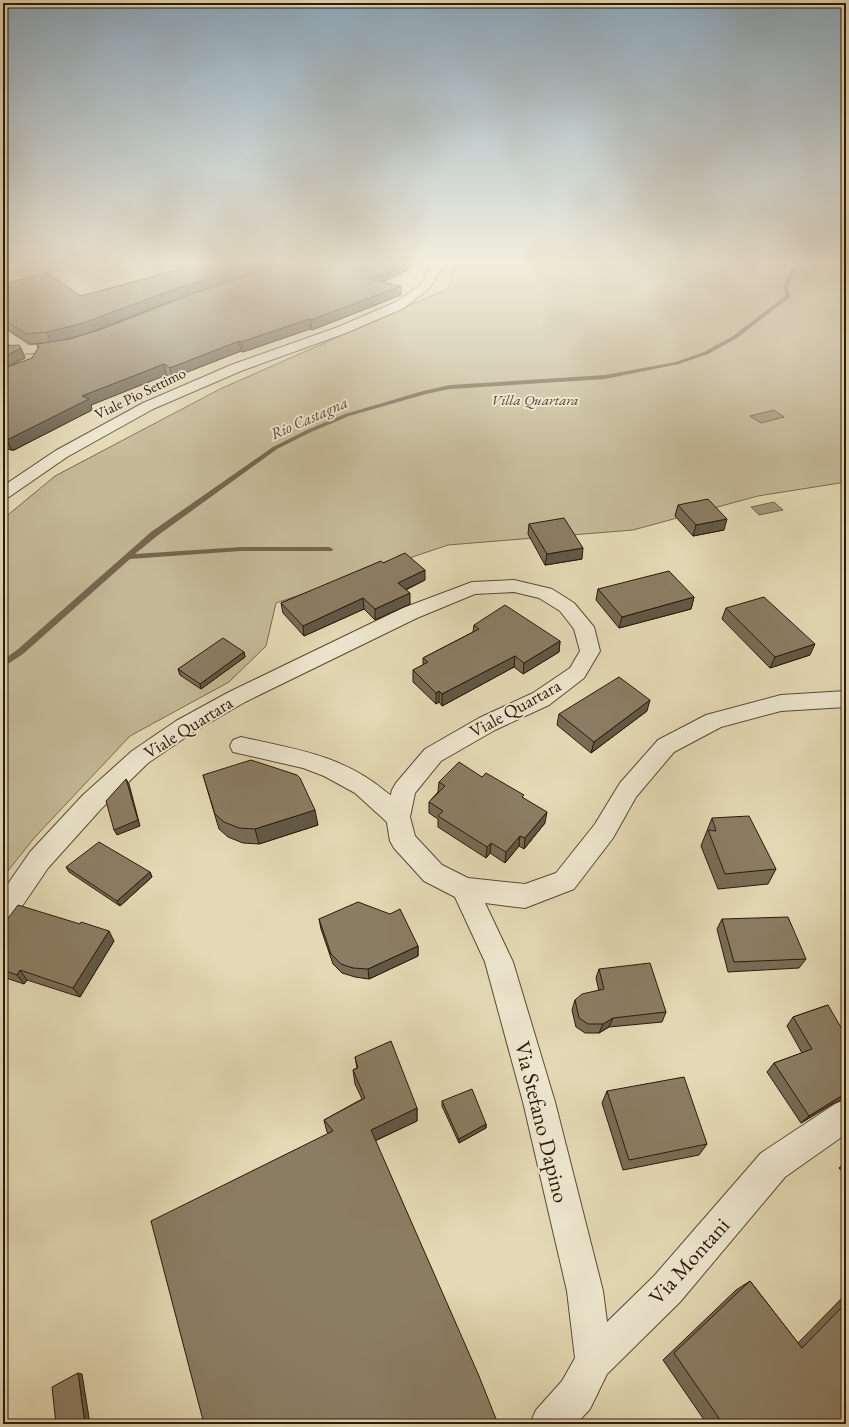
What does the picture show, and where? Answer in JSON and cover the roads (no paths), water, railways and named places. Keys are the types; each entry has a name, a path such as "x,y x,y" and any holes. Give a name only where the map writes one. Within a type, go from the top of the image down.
{"street":[{"name":"Viale Pio Settimo","path":"3,493 62,454 102,430 148,406 236,368 350,327"},
{"path":"3,334 29,355"},
{"path":"3,351 29,355 78,341"},
{"name":"Viale Quartara","path":"3,913 39,860 92,802 134,762 184,727 237,696 410,613 472,588 514,586 545,593 567,607 584,627 590,651 577,673 541,699 487,724 434,755 404,790 398,817 403,842 433,873 465,889 525,896 565,881 604,831 628,790 666,746 714,721 781,703 846,699"},
{"path":"242,746 323,765 361,785 385,804 398,817"},
{"name":"Via Stefano Dapino","path":"465,889 499,962 539,1102 585,1291 594,1361"},
{"name":"Via Montani","path":"550,1424 576,1395 594,1361 667,1288 773,1165 846,1115"}],"waterway":[{"name":"Rio Castagna","path":"3,664 20,652 154,534 275,448 309,431 347,415 425,392 450,387 605,377 677,363 706,353 735,337 749,327"},
{"path":"129,557 241,549 329,549"}],"park label":[{"name":"Villa Quartara","path":"535,399"}]}
